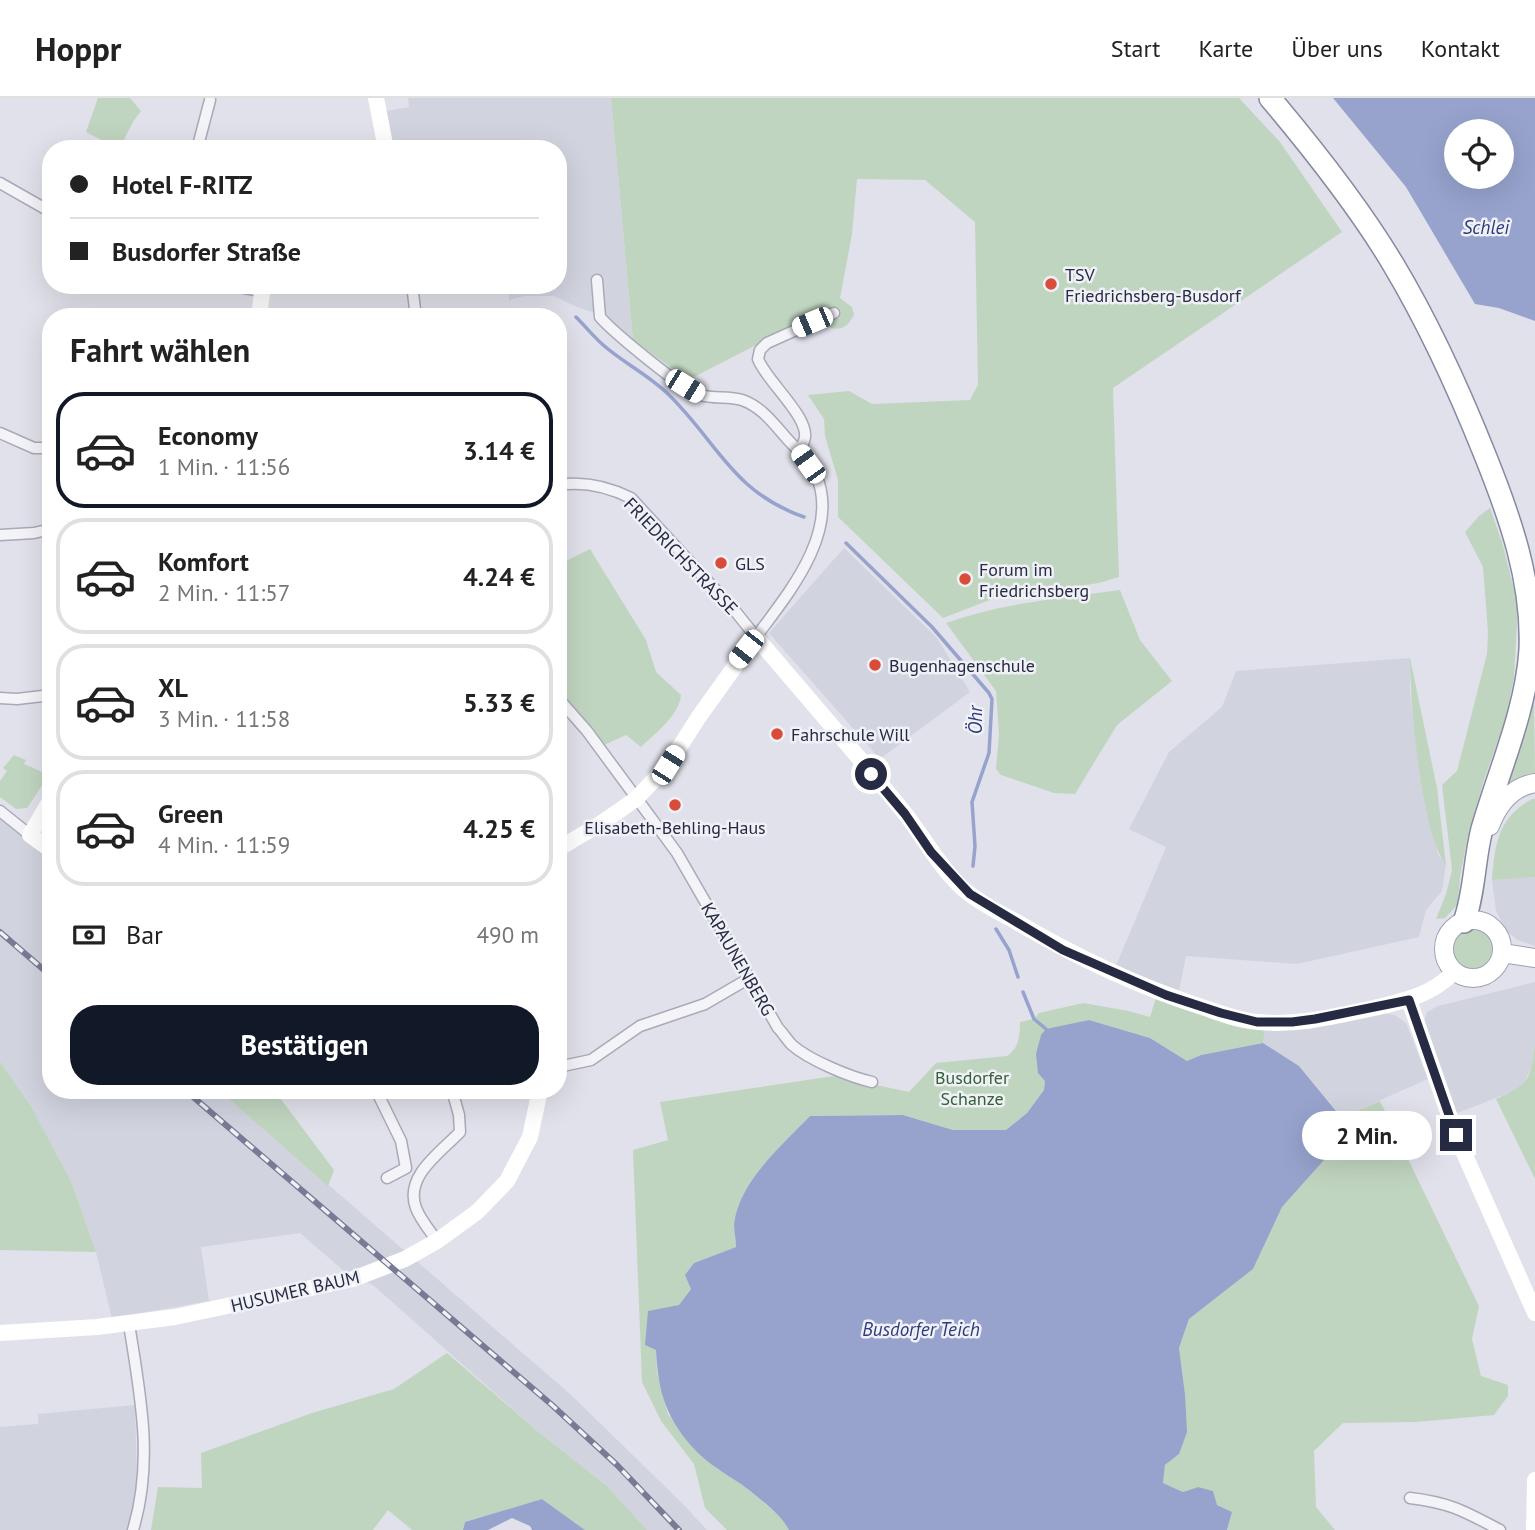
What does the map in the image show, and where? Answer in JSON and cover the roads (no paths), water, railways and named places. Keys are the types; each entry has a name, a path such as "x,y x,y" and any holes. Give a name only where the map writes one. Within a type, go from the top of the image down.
{"highway":[{"path":"1270,98 1331,174 1393,264 1459,391 1502,498 1530,554"},
{"path":"1284,98 1313,132 1380,224 1432,312 1469,388 1530,554 1530,647 1526,684 1482,829 1469,908 1464,922"}],"main road":[{"path":"1486,923 1471,920 1451,930 1444,946 1444,956 1454,972 1473,979 1496,968 1502,953 1499,936 1486,923 1482,920 1480,899 1488,831 1502,802 1521,786 1535,783"},
{"path":"1502,953 1535,958"}],"street":[{"path":"376,98 384,140"},
{"path":"200,140 210,100"},
{"path":"0,183 42,207"},
{"path":"567,844 636,799 668,765 706,707 796,584 809,559 819,526 821,505 816,475 766,415 741,400 697,394 616,332 600,317 597,280"},
{"path":"798,451 805,440 805,428 766,375 758,359 760,350 767,343 834,313"},
{"path":"0,433 34,448 42,448"},
{"name":"FRIEDRICHSTRASSE","path":"567,484 613,488 631,498 735,611 905,814 931,852 970,894 1063,950 1166,995 1257,1022 1292,1022 1337,1016 1409,1000 1436,988 1454,972"},
{"path":"0,535 42,531"},
{"path":"0,698 42,696"},
{"name":"KAPAUNENBERG","path":"567,708 587,731 677,853 778,1028 793,1045 830,1066 872,1082"},
{"path":"0,811 42,844"},
{"path":"30,835 42,815"},
{"path":"567,1065 591,1060 640,1026 705,1004 748,979"},
{"path":"1409,1000 1456,1135 1535,1313"},
{"path":"380,1099 401,1142 406,1168 387,1178"},
{"path":"437,1241 415,1208 413,1189 422,1170 460,1132 455,1099"},
{"name":"HUSUMER BAUM","path":"0,1333 129,1324 223,1308 353,1279 405,1259 437,1241 477,1212 506,1181 530,1137 538,1099"},
{"path":"129,1324 146,1451 142,1502 133,1530"},
{"path":"1534,1530 1535,1480"},
{"path":"1410,1498 1455,1506 1500,1530"}],"water":[{"name":"Schlei","path":"1333,98 1535,98 1535,321 1499,308 1475,304 1406,187"},
{"name":"Busdorfer Teich","path":"1089,1020 1150,1038 1187,1061 1201,1055 1263,1043 1299,1066 1341,1117 1354,1118 1355,1135 1342,1140 1282,1207 1253,1269 1189,1319 1179,1348 1187,1432 1179,1454 1165,1465 1163,1483 1183,1492 1198,1487 1213,1491 1217,1505 1232,1512 1227,1530 789,1530 765,1503 704,1459 679,1430 662,1393 656,1350 645,1345 648,1311 679,1305 691,1289 685,1275 694,1263 736,1247 734,1224 744,1193 763,1165 810,1116 903,1115 953,1130 1006,1130 1027,1113 1044,1090 1045,1081 1038,1073 1036,1054 1041,1035 1046,1029"},
{"path":"542,1499 585,1530 532,1530 530,1526 512,1518 488,1530 463,1530 465,1522"}],"waterway":[{"name":"Öhr","path":"576,317 595,338 667,393 727,464 759,494 804,517"},
{"name":"Öhr","path":"846,543 932,627 992,699 989,753 972,802 975,846 973,866"},
{"name":"Öhr","path":"996,929 1009,950 1018,977"},
{"name":"Öhr","path":"1023,992 1034,1019 1046,1029"}],"railway":[{"path":"0,932 42,968"},
{"path":"195,1099 552,1405 617,1465 679,1530"}],"place":[{"name":"TSV Friedrichsberg-Busdorf","path":"1051,284"},
{"name":"GLS","path":"721,563"},
{"name":"Forum im Friedrichsberg","path":"965,579"},
{"name":"Bugenhagenschule","path":"875,665"},
{"name":"Fahrschule Will","path":"777,734"},
{"name":"Elisabeth-Behling-Haus","path":"675,805"}],"park label":[{"name":"Busdorfer Schanze","path":"972,1087"}]}
